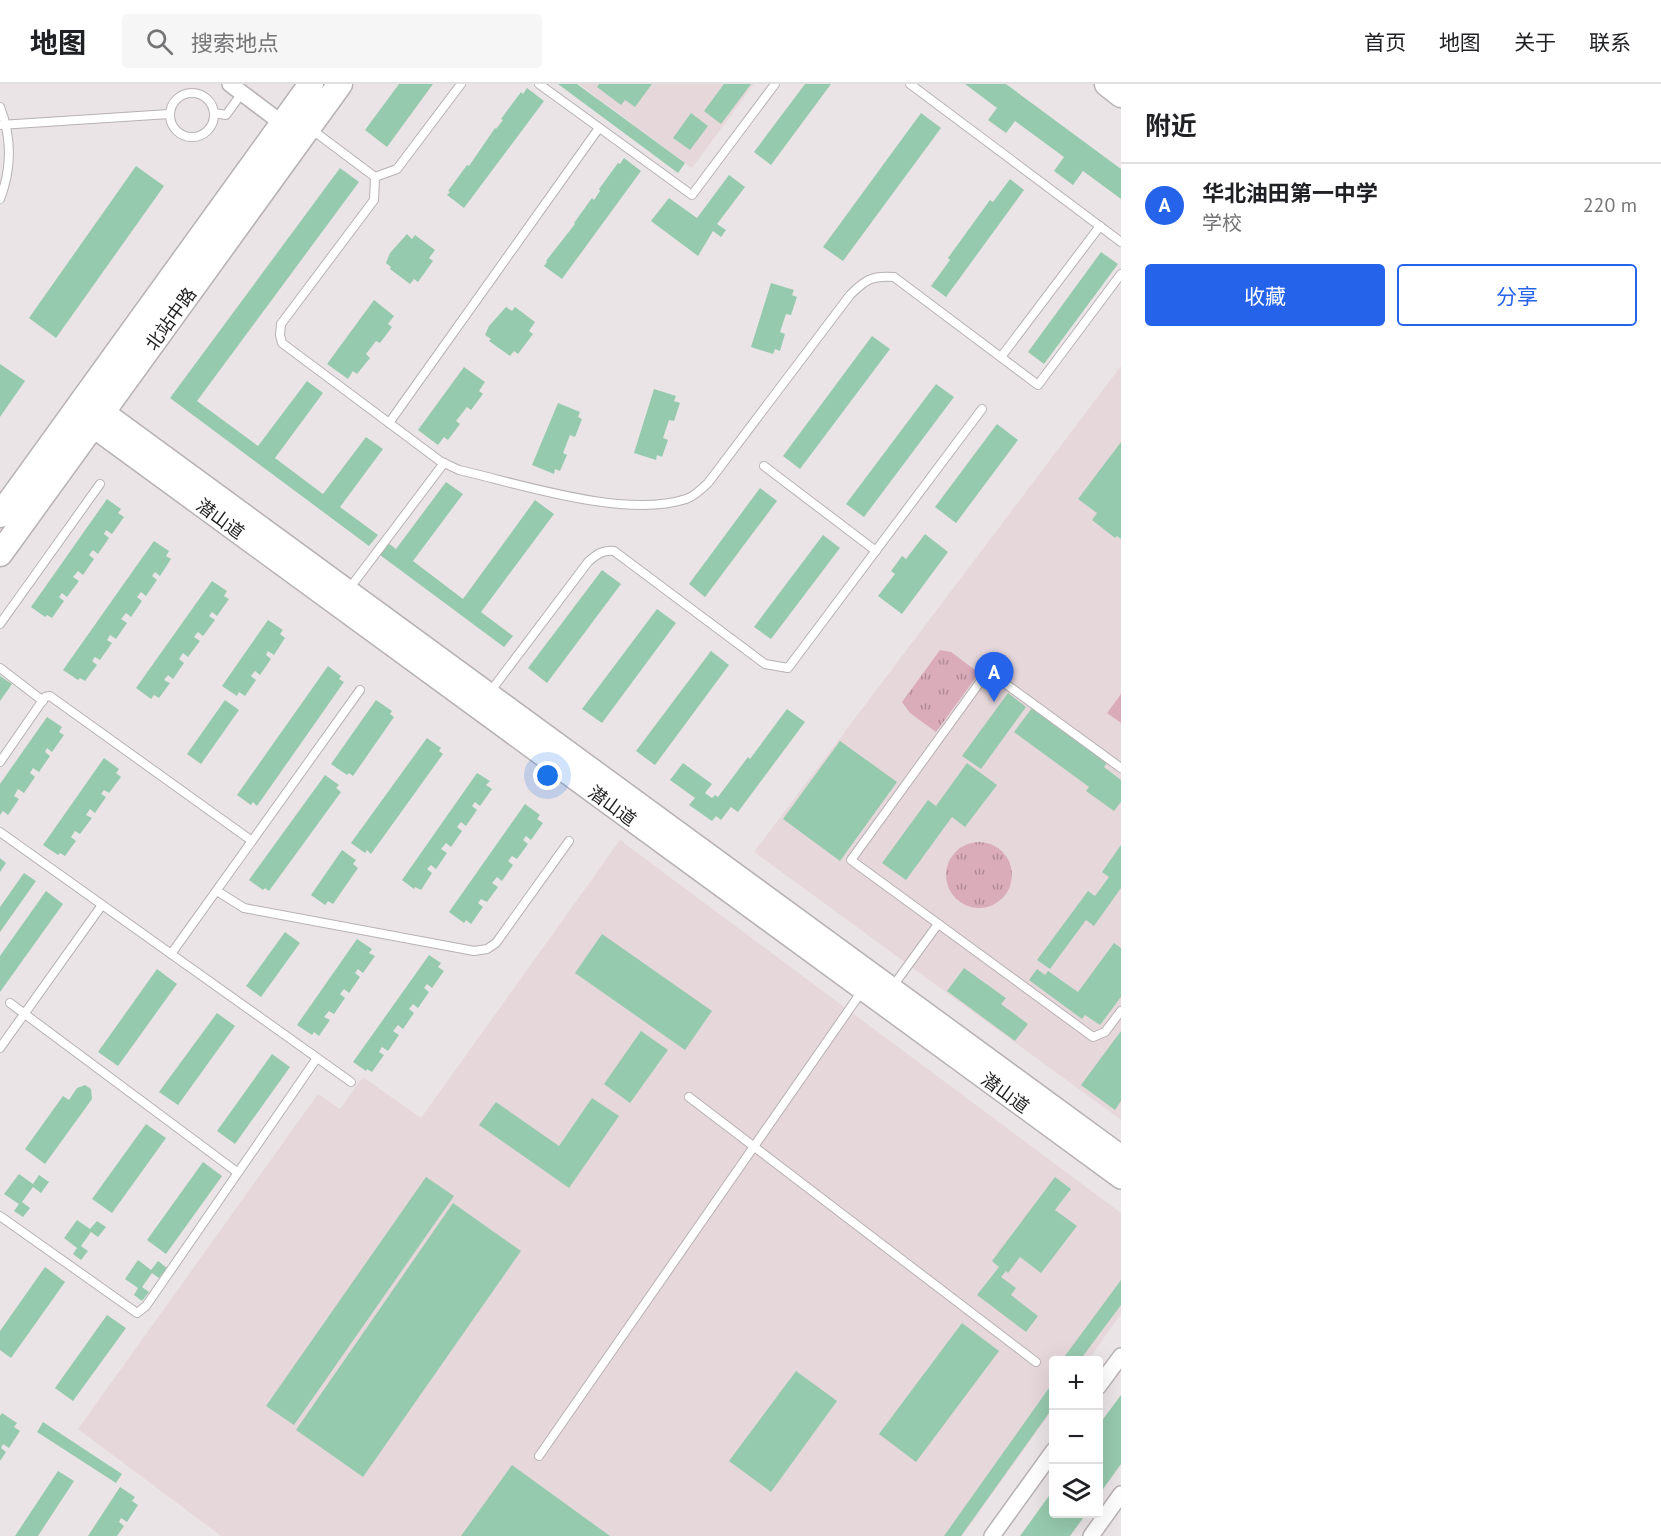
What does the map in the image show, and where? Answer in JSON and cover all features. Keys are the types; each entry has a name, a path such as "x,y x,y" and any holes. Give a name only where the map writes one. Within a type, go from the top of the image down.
{"main road":[{"name":"北站中路","path":"0,554 89,412 311,84"},
{"name":"北站中路","path":"0,515 89,412 340,84"},
{"path":"1107,84 1121,95"},
{"name":"潜山道","path":"89,412 348,591 1121,1156"},
{"name":"潜山道","path":"89,412 863,990 1121,1178"}],"street":[{"path":"236,89 282,124"},
{"path":"1103,1380 1121,1356"},
{"path":"992,1536 1049,1456"},
{"path":"1091,1536 1121,1494"}],"lane":[{"path":"375,177 397,169 460,84"},
{"path":"539,84 692,195 775,84"},
{"path":"910,84 1121,242"},
{"path":"214,113 226,115 236,89"},
{"path":"191,92 204,96 212,106 214,113 210,127 205,133 191,137 178,132 170,121 169,114 170,108 178,97 191,92"},
{"path":"0,106 10,154 9,172 0,199"},
{"path":"4,125 169,114"},
{"path":"309,127 375,177"},
{"path":"389,423 599,128"},
{"path":"375,177 374,200 281,324 282,343 444,463 459,470 605,502 644,505 683,500 694,495 708,483 850,295 868,279 879,276 894,277 1038,385 1121,273"},
{"path":"1001,357 1100,226"},
{"path":"489,694 588,561 606,550 614,552 765,664 789,668 982,410"},
{"path":"348,591 444,463"},
{"path":"764,466 876,551"},
{"path":"0,624 100,484"},
{"path":"0,668 42,701"},
{"path":"1121,768 988,671 851,860 1093,1037 1105,1032 1121,1011"},
{"path":"171,954 360,690"},
{"path":"0,762 45,697 50,696 252,841"},
{"path":"0,832 351,1082"},
{"path":"217,891 244,908 474,951 487,949 496,943 569,842"},
{"path":"0,1048 102,905"},
{"path":"892,988 938,924"},
{"path":"539,1456 863,990"},
{"path":"10,1004 237,1172"},
{"path":"0,1215 137,1313 146,1305 317,1058"},
{"path":"689,1097 1036,1362"}],"shaded area":[{"path":"579,84 754,84 692,168"},
{"path":"1121,366 1121,1120 754,852"},
{"path":"620,840 1121,1213 1121,1314 1091,1356 1049,1356 1049,1415 962,1536 221,1536 78,1429 318,1094 340,1109 363,1077 421,1118"}],"green space":[{"path":"940,650 951,652 979,673 936,732 910,713 902,702"},
{"path":"1121,694 1121,723 1107,713"},
{"path":"979,842 992,845 1002,852 1009,862 1012,875 1009,888 1002,898 992,905 979,908 966,905 956,898 949,888 946,875 949,862 956,852 966,845"}],"building":[{"path":"399,84 433,84 387,147 365,130"},
{"path":"558,84 577,84 685,163 678,173"},
{"path":"599,84 652,84 635,107 625,100 621,105 597,87"},
{"path":"724,84 751,84 721,124 704,111"},
{"path":"805,84 831,84 771,165 754,152"},
{"path":"965,84 1006,84 1121,169 1121,199 1083,171 1073,185 1054,171 1064,157 1015,121 1006,133 988,120 997,108"},
{"path":"527,88 544,101 464,208 447,195 450,192 448,191 503,120 501,119 521,92 523,94"},
{"path":"691,113 708,126 690,150 673,138"},
{"path":"921,113 941,128 843,261 823,247"},
{"path":"624,158 641,171 562,279 544,266 546,261"},
{"path":"136,166 164,186 56,338 29,318"},
{"path":"340,168 359,182 197,401 258,446 307,381 323,393 275,458 323,494 366,437 383,449 340,507 378,535 369,546 170,398"},
{"path":"729,175 745,187 717,224 726,230 721,237 713,231 698,256 651,221 669,198 697,218"},
{"path":"1010,179 1024,190 946,297 931,286 950,260 948,258 990,200 993,202"},
{"path":"407,234 412,239 415,235 435,250 429,258 433,261 418,282 414,279 410,284 390,269 391,267 386,263 390,253"},
{"path":"1101,252 1118,264 1044,364 1028,352"},
{"path":"771,283 794,290 792,295 797,297 791,315 786,314 780,332 785,334 780,351 775,349 773,354 751,347"},
{"path":"374,300 394,316 388,324 392,327 380,343 376,341 366,354 370,358 357,374 353,371 348,379 327,364"},
{"path":"506,307 512,311 515,307 535,322 529,331 533,334 518,354 514,351 510,356 489,341 491,339 485,335 489,326"},
{"path":"872,336 890,349 800,469 783,456"},
{"path":"0,364 25,381 0,417"},
{"path":"464,367 485,382 479,391 483,394 471,410 467,407 456,421 460,424 448,440 444,437 438,445 418,430"},
{"path":"936,384 954,397 864,517 846,504"},
{"path":"654,389 676,396 674,401 680,403 674,421 669,420 663,438 668,440 662,457 657,455 656,460 634,453"},
{"path":"558,403 580,412 578,417 582,419 575,437 570,435 563,453 567,455 560,471 555,469 554,474 532,465"},
{"path":"997,424 1018,440 956,523 935,507"},
{"path":"1121,442 1121,539 1117,536 1115,538 1092,520 1097,513 1078,499"},
{"path":"446,482 463,494 413,561 463,599 535,500 554,514 481,612 513,636 504,647 380,555 388,543 396,549"},
{"path":"760,488 777,501 705,597 689,584"},
{"path":"107,499 121,509 118,513 124,517 112,534 106,530 104,534 109,538 98,554 93,550 89,555 94,559 83,575 78,571 73,577 79,581 67,597 62,593 59,597 64,601 52,618 47,615 45,617 31,607"},
{"path":"925,534 948,552 902,614 878,596 895,574 891,571 902,556 906,559"},
{"path":"823,535 840,548 771,639 754,627"},
{"path":"154,541 169,551 166,556 171,559 160,576 155,572 152,576 157,580 146,596 141,592 137,597 142,601 131,617 126,613 121,619 127,623 116,639 110,635 107,640 112,643 100,660 95,657 92,661 97,665 85,681 80,678 78,680 63,670"},
{"path":"602,570 621,584 547,683 528,668"},
{"path":"212,581 227,591 224,596 229,599 217,616 212,612 209,616 215,620 203,636 198,632 194,637 200,641 188,657 183,653 179,659 184,663 173,679 168,675 164,680 170,683 159,698 154,695 151,699 136,688"},
{"path":"657,609 676,623 602,723 582,709"},
{"path":"268,620 283,630 280,634 285,638 274,655 268,651 266,655 271,659 260,675 255,671 251,676 256,680 245,696 239,692 237,696 222,686"},
{"path":"711,651 729,665 655,765 636,751"},
{"path":"328,666 341,676 339,679 344,682 257,806 253,802 251,805 237,795"},
{"path":"0,676 12,684 0,701"},
{"path":"1008,693 1026,707 981,769 962,756"},
{"path":"225,700 239,710 201,764 187,754"},
{"path":"376,700 392,711 390,714 394,717 353,776 349,773 347,775 331,764"},
{"path":"1032,708 1107,763 1104,767 1121,780 1121,802 1114,811 1086,791 1089,787 1014,732"},
{"path":"787,709 805,722 738,812 731,807 721,820 716,816 712,821 689,805 695,798 670,780 683,763 712,784 705,793 712,798 715,795 718,797"},
{"path":"47,717 62,727 59,732 64,735 52,752 47,748 45,752 50,756 39,772 33,768 30,773 35,777 24,793 18,789 14,796 19,799 8,815 3,811 0,815 0,784"},
{"path":"427,738 441,748 439,751 443,754 371,854 367,850 365,853 351,843"},
{"path":"840,741 897,782 840,861 783,819"},
{"path":"104,758 119,769 116,773 121,777 109,793 104,790 101,794 106,797 95,813 90,809 86,815 92,818 80,834 75,831 71,837 76,841 65,856 60,853 58,855 43,845"},
{"path":"967,763 997,785 965,827 952,817 906,880 882,863 928,800 936,806"},
{"path":"477,773 490,781 486,785 492,789 480,806 475,802 472,806 477,810 466,826 461,822 457,827 462,831 451,847 446,843 441,849 447,853 436,869 431,865 427,869 432,873 421,890 415,887 414,889 402,880"},
{"path":"325,775 339,785 336,788 341,792 269,891 265,888 263,890 249,880"},
{"path":"525,804 540,815 537,819 543,823 531,840 526,836 523,840 528,844 517,859 512,856 508,861 513,865 502,881 497,877 492,883 498,887 487,902 481,899 478,903 483,907 471,924 466,920 464,923 449,912"},
{"path":"1121,845 1121,888 1094,926 1086,920 1050,969 1037,960 1088,891 1095,896 1109,877 1102,872"},
{"path":"342,850 356,860 353,864 358,868 333,904 328,901 325,905 311,895"},
{"path":"0,858 6,863 0,872"},
{"path":"24,873 36,881 0,932 0,907"},
{"path":"46,891 63,904 0,992 0,956"},
{"path":"285,932 300,943 261,997 246,986"},
{"path":"602,934 712,1011 685,1050 575,973"},
{"path":"357,939 372,949 369,953 375,956 363,973 358,969 355,973 360,977 349,993 344,989 340,994 345,998 334,1014 329,1011 324,1017 330,1020 319,1036 314,1032 312,1035 297,1025"},
{"path":"1114,943 1121,948 1121,997 1100,1025 1085,1015 1082,1019 1029,980 1037,969 1045,975 1048,971 1078,992"},
{"path":"429,955 441,963 438,967 444,971 432,988 427,984 424,988 429,992 418,1008 413,1004 409,1009 414,1013 403,1029 398,1025 393,1031 399,1035 388,1051 382,1047 379,1052 384,1055 372,1072 367,1069 366,1071 353,1062"},
{"path":"964,968 1006,998 1001,1004 1028,1024 1015,1041 947,991"},
{"path":"157,969 177,984 118,1066 98,1052"},
{"path":"217,1013 235,1026 178,1105 159,1092"},
{"path":"641,1031 668,1050 630,1103 604,1084"},
{"path":"1121,1031 1121,1101 1115,1110 1081,1085"},
{"path":"272,1054 290,1067 235,1144 217,1131"},
{"path":"85,1085 91,1089 92,1099 45,1164 25,1149 63,1096 69,1100 77,1088"},
{"path":"592,1098 619,1116 569,1188 479,1125 496,1102 559,1146"},
{"path":"146,1124 166,1138 112,1213 92,1199"},
{"path":"203,1162 222,1176 166,1254 147,1240"},
{"path":"19,1174 33,1184 39,1175 49,1182 41,1193 33,1187 22,1202 30,1208 23,1217 14,1211 19,1204 4,1194"},
{"path":"426,1177 454,1196 294,1425 266,1406"},
{"path":"1055,1177 1071,1189 1055,1210 1077,1226 1041,1273 1020,1257 1008,1273 1006,1271 1001,1277 1016,1288 1011,1295 1038,1316 1026,1332 977,1295 999,1267 992,1261"},
{"path":"453,1203 521,1251 363,1477 296,1430"},
{"path":"77,1220 90,1229 97,1221 106,1227 98,1237 91,1232 81,1246 88,1251 81,1260 73,1254 77,1248 64,1238"},
{"path":"138,1260 151,1270 158,1261 167,1268 159,1278 152,1273 142,1287 149,1292 142,1301 134,1295 138,1288 125,1279"},
{"path":"45,1267 65,1282 11,1358 0,1350 0,1331"},
{"path":"1121,1280 1121,1305 1083,1356 1065,1356"},
{"path":"107,1315 126,1328 73,1401 55,1388"},
{"path":"962,1323 999,1351 916,1462 879,1434"},
{"path":"796,1371 837,1401 771,1492 729,1461"},
{"path":"1049,1388 1049,1413 961,1536 944,1536"},
{"path":"1121,1395 1121,1464 1103,1489 1103,1464 1103,1419"},
{"path":"2,1413 17,1423 14,1427 20,1431 9,1448 3,1444 1,1448 6,1452 0,1461 0,1416"},
{"path":"43,1422 122,1474 116,1483 37,1432"},
{"path":"512,1465 610,1536 461,1536"},
{"path":"58,1471 74,1481 38,1536 15,1536"},
{"path":"120,1487 135,1497 132,1501 138,1505 127,1522 121,1518 119,1522 124,1526 117,1536 88,1536"},
{"path":"1049,1496 1049,1518 1083,1518 1070,1536 1020,1536"}],"place":[{"name":"华北油田第一中学","path":"994,702"}]}
